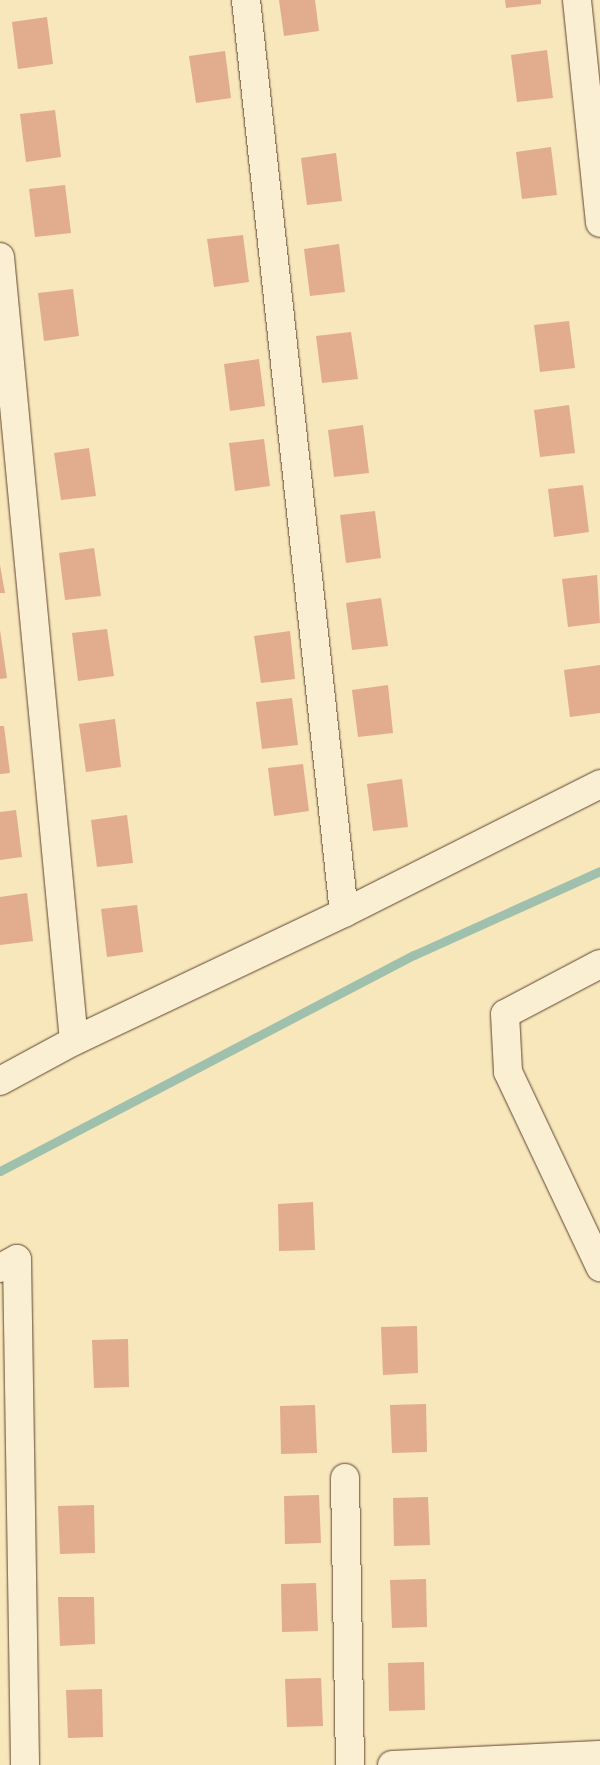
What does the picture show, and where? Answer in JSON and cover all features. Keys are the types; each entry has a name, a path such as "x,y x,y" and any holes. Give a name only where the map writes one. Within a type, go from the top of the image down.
{"street":[{"path":"246,0 344,913"},
{"path":"577,0 600,223"},
{"path":"0,257 74,1040"},
{"path":"0,1081 74,1040 344,913 600,784"},
{"path":"600,964 505,1014 508,1072 600,1267"},
{"path":"0,1268 17,1259 25,1765"},
{"path":"345,1478 350,1765"},
{"path":"392,1765 600,1755"}],"building":[{"path":"279,0 315,0 319,31 284,36"},
{"path":"505,0 541,0 541,4 506,8"},
{"path":"47,17 53,64 18,69 12,22"},
{"path":"547,50 553,98 517,102 511,55"},
{"path":"225,51 231,98 196,103 189,56"},
{"path":"55,110 61,157 26,162 20,114"},
{"path":"551,147 557,195 522,199 516,152"},
{"path":"336,153 342,201 307,205 301,158"},
{"path":"65,185 71,233 35,237 29,189"},
{"path":"243,235 249,282 214,287 207,239"},
{"path":"339,244 345,292 310,296 304,249"},
{"path":"73,289 79,336 44,341 38,293"},
{"path":"569,321 575,368 540,372 534,325"},
{"path":"351,332 358,379 322,383 316,336"},
{"path":"259,359 265,406 230,411 224,364"},
{"path":"569,405 575,453 540,457 534,410"},
{"path":"363,425 369,473 334,477 328,430"},
{"path":"264,439 270,486 235,491 229,443"},
{"path":"89,448 96,496 61,500 54,453"},
{"path":"583,485 589,532 554,537 548,489"},
{"path":"375,511 381,558 346,563 340,515"},
{"path":"94,548 101,596 65,600 59,553"},
{"path":"0,565 5,593 0,593"},
{"path":"597,575 600,623 568,627 562,579"},
{"path":"381,598 388,646 352,650 346,603"},
{"path":"107,629 114,676 78,681 72,633"},
{"path":"0,630 7,678 0,679"},
{"path":"290,631 295,679 261,683 254,636"},
{"path":"600,665 600,713 570,717 564,670"},
{"path":"388,685 393,733 358,737 352,690"},
{"path":"292,698 298,745 262,749 256,702"},
{"path":"115,719 121,767 86,772 79,724"},
{"path":"0,726 4,726 10,773 0,774"},
{"path":"303,764 309,811 274,816 268,768"},
{"path":"402,779 408,827 373,831 367,784"},
{"path":"16,810 22,857 0,860 0,812"},
{"path":"127,815 133,863 97,867 91,820"},
{"path":"27,893 33,941 0,945 0,897"},
{"path":"137,905 143,952 107,957 101,909"},
{"path":"313,1202 315,1250 279,1251 278,1204"},
{"path":"417,1326 418,1373 383,1375 381,1327"},
{"path":"128,1339 129,1387 94,1388 92,1340"},
{"path":"426,1404 427,1452 392,1453 390,1405"},
{"path":"315,1405 317,1453 281,1454 280,1406"},
{"path":"319,1495 321,1543 285,1544 284,1496"},
{"path":"428,1497 430,1545 394,1546 393,1498"},
{"path":"94,1505 95,1553 60,1554 58,1506"},
{"path":"426,1579 427,1627 392,1628 390,1580"},
{"path":"316,1583 318,1631 282,1632 281,1584"},
{"path":"58,1597 94,1597 95,1644 60,1646"},
{"path":"424,1662 425,1710 389,1711 388,1663"},
{"path":"321,1678 323,1726 287,1727 285,1679"},
{"path":"102,1689 103,1737 68,1738 66,1690"}],"waterway":[{"path":"0,1171 414,955 600,871"}]}
